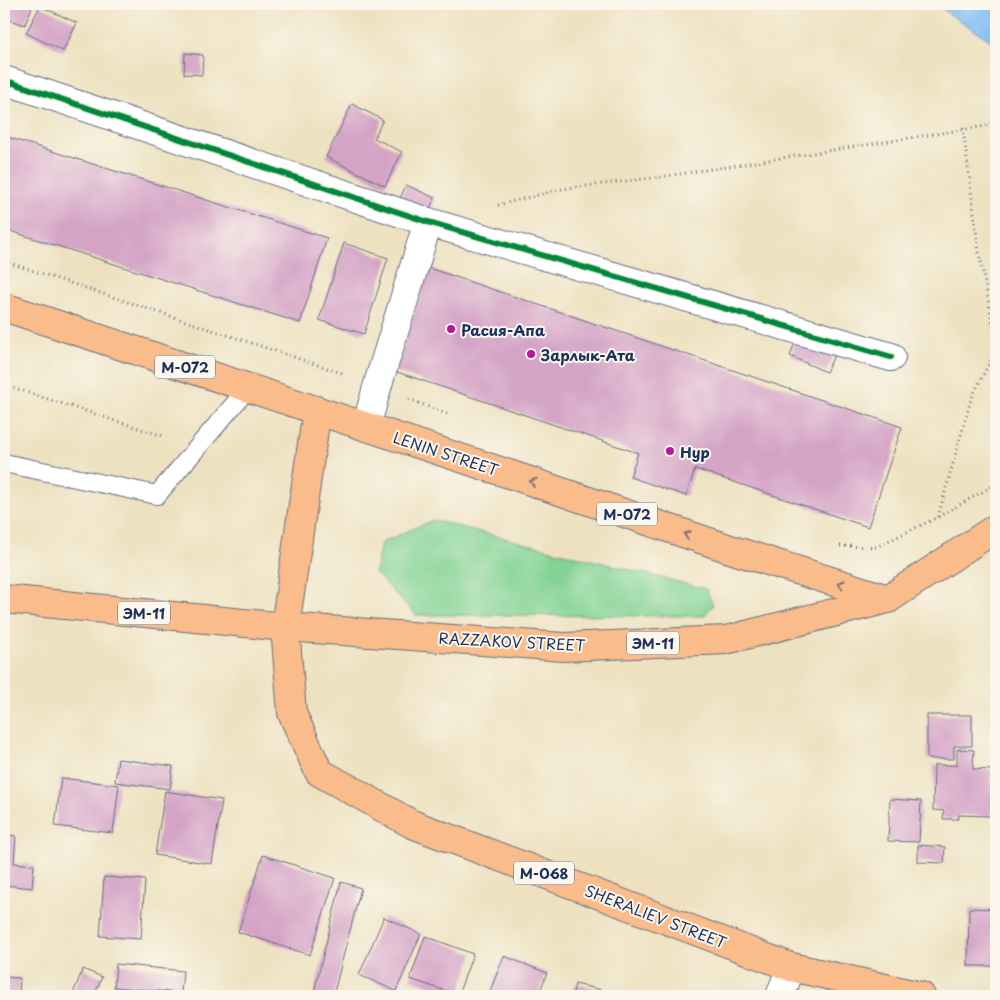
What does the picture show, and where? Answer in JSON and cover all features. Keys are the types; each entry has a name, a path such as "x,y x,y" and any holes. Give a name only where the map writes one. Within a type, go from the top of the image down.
{"main road":[{"name":"LENIN STREET","path":"4,307 366,426 730,549 888,599"},
{"name":"SHERALIEV STREET","path":"317,410 285,627 292,713 319,772 412,824 791,967 922,996"},
{"name":"RAZZAKOV STREET","path":"4,600 285,627 564,647 726,640 888,599 996,528"}],"street":[{"path":"4,80 428,222 891,357"},
{"path":"366,426 428,222"},
{"path":"780,996 791,967"}],"lane":[{"path":"4,463 157,495 248,388"}],"path":[{"path":"495,206 562,189 660,177 963,128 986,126 996,120"},
{"path":"963,128 979,252 996,341"},
{"path":"4,261 378,384 449,416"},
{"path":"938,517 971,399 996,350"},
{"path":"4,385 198,447"},
{"path":"836,546 876,547 938,517 996,484"}],"green space":[{"path":"433,520 706,589 713,605 704,616 416,615 375,573 381,543"}],"water":[{"path":"934,4 996,4 996,44"}],"building":[{"path":"4,4 33,4 25,25 4,18"},
{"path":"40,6 77,23 63,51 26,33"},
{"path":"185,53 203,55 202,75 184,74"},
{"path":"352,104 383,120 374,138 402,152 385,186 326,157"},
{"path":"4,136 327,238 300,323 4,229"},
{"path":"406,185 435,198 428,213 399,201"},
{"path":"344,243 388,258 364,334 319,320"},
{"path":"429,268 902,427 868,527 695,469 686,496 630,477 638,453 394,371"},
{"path":"797,337 835,354 826,372 790,356"},
{"path":"927,715 972,715 972,746 954,746 954,759 927,759"},
{"path":"957,749 974,750 973,769 992,770 991,791 996,791 996,808 992,808 991,816 959,815 958,819 943,819 944,811 933,810 934,765 957,765"},
{"path":"118,759 173,766 170,789 115,782"},
{"path":"61,778 119,785 113,833 55,826"},
{"path":"165,791 222,800 212,864 155,855"},
{"path":"890,799 921,801 919,842 888,841"},
{"path":"4,834 16,836 14,863 34,865 32,888 4,885"},
{"path":"918,845 945,847 944,863 918,862"},
{"path":"263,855 335,878 310,955 238,932"},
{"path":"104,877 145,880 141,939 100,936"},
{"path":"341,882 361,888 333,996 313,996"},
{"path":"969,908 996,909 996,966 968,966"},
{"path":"384,917 421,934 396,991 359,975"},
{"path":"425,936 473,954 458,995 410,979"},
{"path":"504,956 547,973 538,996 488,996"},
{"path":"116,964 183,971 181,993 114,987"},
{"path":"83,969 102,977 94,996 72,996"},
{"path":"4,977 20,978 19,996 4,996"},
{"path":"575,984 624,995 624,996 572,996"}],"cycle path":[{"path":"4,80 428,222 891,357"}],"place":[{"name":"Расия-Апа","path":"451,329"},
{"name":"Зарлык-Ата","path":"531,354"},
{"name":"Нур","path":"670,451"}]}
